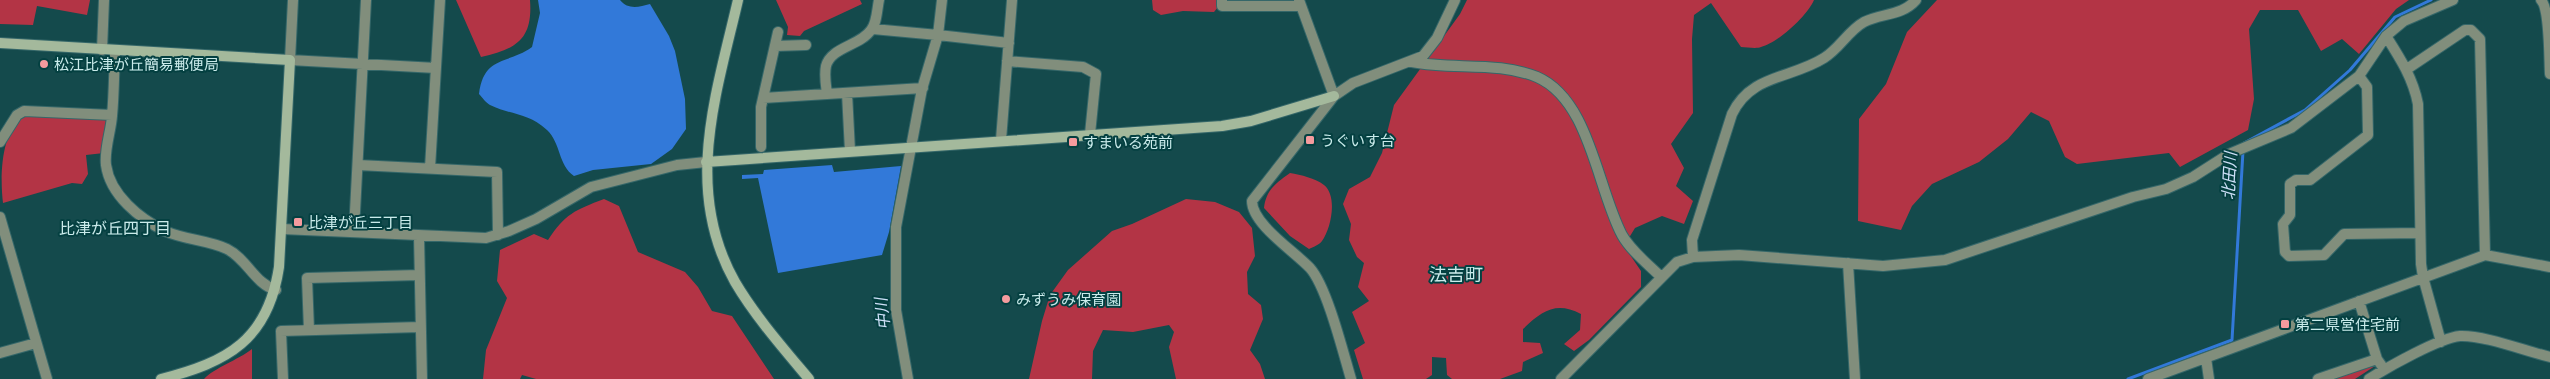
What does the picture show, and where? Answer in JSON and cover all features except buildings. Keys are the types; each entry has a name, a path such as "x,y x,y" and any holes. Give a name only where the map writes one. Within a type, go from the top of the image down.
{"street":[{"path":"102,50 104,0"},
{"path":"161,379 190,375 235,350 251,336 264,319 276,290 282,229 293,0"},
{"path":"354,231 366,0"},
{"path":"430,168 440,0"},
{"path":"738,0 710,122 706,162 710,207 727,265 746,298 809,379"},
{"path":"826,94 826,69 830,59 862,39 873,29 880,0"},
{"path":"908,379 899,334 896,227 910,146 923,88 938,35 942,0"},
{"path":"1001,140 1012,0"},
{"path":"1222,0 1222,6 1300,3 1334,96"},
{"path":"282,229 486,238 536,219 591,188 677,165 910,146 1222,126 1252,121 1334,96 1353,84 1423,56 1437,38 1454,0"},
{"path":"1693,257 1692,240 1732,114 1741,97 1754,87 1784,73 1809,67 1826,57 1861,24 1903,11 1916,0"},
{"path":"1561,379 1677,262 1693,257 1740,255 1848,263 1914,265 1969,254 2133,197 2166,189 2193,177 2243,148 2291,128 2359,76 2386,36 2404,21 2453,0"},
{"path":"2541,0 2544,3 2550,74"},
{"path":"873,29 1009,43"},
{"path":"2407,69 2465,30 2471,30 2480,39 2485,255"},
{"path":"761,147 763,98 778,32"},
{"path":"2386,36 2407,69 2415,87 2418,104 2422,277 2442,342"},
{"path":"0,42 115,51 436,68"},
{"path":"775,46 806,45"},
{"path":"115,51 112,115 106,165 116,189 134,211 149,223 168,232 229,250 240,257 265,286 276,290"},
{"path":"1007,61 1083,67 1096,74 1090,134"},
{"path":"1412,62 1433,66 1517,71 1538,78 1554,88 1569,104 1581,126 1606,197 1623,236 1661,277"},
{"path":"2359,76 2367,87 2368,135 2310,180 2296,180 2290,184 2290,215 2284,224 2285,252 2289,256 2324,255 2344,234 2420,233"},
{"path":"763,98 923,88"},
{"path":"847,93 850,151"},
{"path":"1334,96 1252,201 1252,210 1316,276 1351,379"},
{"path":"0,142 17,115 24,111 112,115"},
{"path":"358,165 497,172 498,235"},
{"path":"0,217 47,379"},
{"path":"419,236 422,379"},
{"path":"2148,379 2485,255 2550,267"},
{"path":"1848,263 1855,379"},
{"path":"309,330 307,278 419,275"},
{"path":"2359,301 2377,359 2384,369"},
{"path":"283,379 281,331 420,327"},
{"path":"2370,379 2384,369 2459,336 2473,337 2550,357"},
{"path":"0,354 36,343"},
{"path":"2206,358 2209,379"},
{"path":"2318,379 2377,359"}],"shaded area":[{"path":"0,0 90,0 87,15 37,6 33,25 0,24"},
{"path":"456,0 530,0 529,25 520,41 513,46 481,57"},
{"path":"776,0 860,0 862,4 804,31 800,36 787,35 788,27"},
{"path":"1152,0 1218,0 1218,7 1214,12 1183,11 1161,15 1153,10"},
{"path":"1467,0 1814,0 1806,13 1792,28 1776,40 1759,48 1741,47 1711,3 1694,15 1692,39 1693,113 1671,144 1684,168 1676,186 1693,201 1684,224 1662,216 1635,228 1624,246 1641,271 1641,287 1589,340 1574,351 1564,344 1580,330 1581,314 1564,308 1557,308 1543,313 1523,329 1523,342 1540,343 1543,353 1523,362 1522,371 1500,379 1452,379 1447,375 1446,358 1432,357 1432,375 1426,379 1363,379 1354,350 1365,343 1352,312 1369,301 1358,287 1364,263 1357,257 1349,240 1351,224 1343,204 1349,189 1370,177 1382,153 1394,105 1460,14"},
{"path":"1937,0 2409,0 2396,9 2359,54 2342,39 2321,51 2298,10 2260,10 2249,29 2254,99 2248,130 2180,167 2169,153 2077,164 2065,157 2049,121 2031,112 2008,139 1979,162 1932,184 1912,206 1901,230 1858,221 1859,119 1886,84 1907,32"},
{"path":"26,116 109,118 104,153 86,155 88,174 82,184 72,183 3,203 2,168 7,142 17,122"},
{"path":"1290,173 1308,177 1324,185 1331,197 1332,213 1328,229 1322,241 1309,249 1290,236 1264,208 1269,192"},
{"path":"604,199 619,206 638,252 685,272 698,287 712,311 732,316 774,379 536,379 522,375 520,379 483,379 486,350 507,298 497,281 500,250 534,234 548,240 560,224 572,214 585,206"},
{"path":"1186,199 1215,202 1239,212 1252,228 1255,256 1247,272 1248,294 1261,305 1263,319 1250,350 1260,364 1265,379 1176,379 1169,347 1174,332 1169,325 1133,332 1103,330 1093,351 1092,379 1029,379 1050,295 1068,270 1112,231 1132,224"},
{"path":"252,349 252,379 204,379 214,371"},
{"path":"2369,364 2375,366 2355,379 2328,379"}],"water":[{"path":"538,0 620,0 634,7 650,4 669,36 675,51 685,99 686,129 672,149 651,164 593,170 574,176 565,166 552,135 540,124 518,114 497,108 484,100 479,94 486,73 491,67 532,47 540,13"},
{"path":"832,165 834,172 901,166 889,232 882,255 778,273 758,178 742,179 742,175 763,174 764,170"}],"waterway":[{"name":"北田川","path":"2243,145 2305,110 2350,70 2395,17 2431,0"},
{"name":"北田川","path":"2128,379 2232,340 2243,151"}],"place":[{"name":"松江比津が丘簡易郵便局","path":"44,64"},
{"name":"うぐいす台","path":"1310,140"},
{"name":"すまいる苑前","path":"1073,142"},
{"name":"比津が丘三丁目","path":"298,222"},
{"name":"みずうみ保育園","path":"1006,299"},
{"name":"第二県営住宅前","path":"2285,324"}],"district":[{"name":"比津が丘四丁目","path":"115,228"},
{"name":"法吉町","path":"1456,274"}],"water label":[{"name":"中川","path":"882,314"}]}
